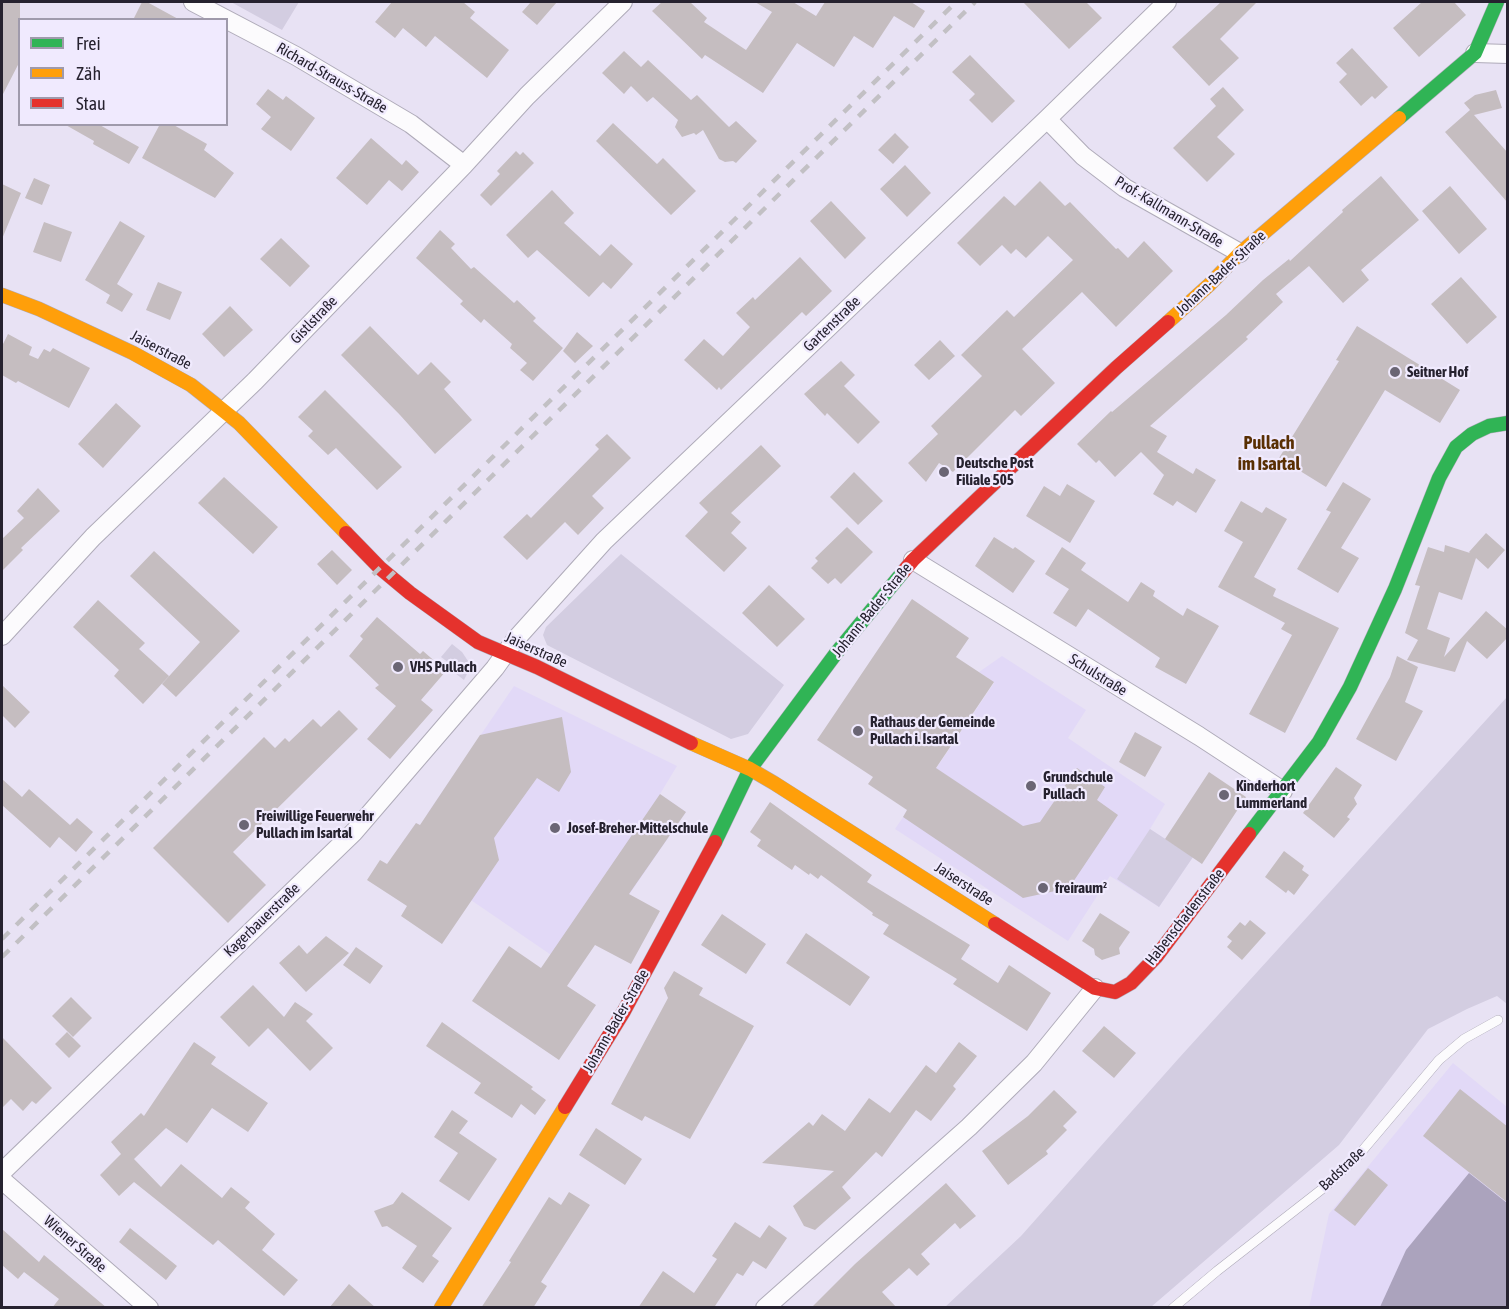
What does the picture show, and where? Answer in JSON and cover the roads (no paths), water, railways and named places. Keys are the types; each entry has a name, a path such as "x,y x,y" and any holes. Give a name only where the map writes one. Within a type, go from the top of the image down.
{"street":[{"name":"Richard-Strauss-Straße","path":"193,2 224,18"},
{"name":"Gistlstraße","path":"2,636 93,537 225,411 464,165 527,96 623,2"},
{"name":"Gartenstraße","path":"506,654 515,640 604,541 1167,2"},
{"name":"Johann-Bader-Straße","path":"441,1308 624,1011 710,852 750,769 837,652 913,560 1116,368 1209,285 1240,253 1475,53 1497,2"},
{"name":"Richard-Strauss-Straße","path":"228,20 296,56 411,124 464,165"},
{"path":"1475,53 1508,54"},
{"name":"Prof.-Kallmann-Straße","path":"1047,119 1083,156 1125,188 1240,253"},
{"name":"Jaiserstraße","path":"2,295 39,309 133,353 190,385 225,411 385,573 478,642 537,667 715,755 750,769 1095,988"},
{"name":"Habenschadenstraße","path":"1095,988 1115,992 1131,983 1156,957 1283,791 1318,742 1350,687 1398,583 1439,478 1456,447 1472,434 1489,426 1508,423"},
{"name":"Schulstraße","path":"913,560 1199,736 1283,791"},
{"name":"Kagerbauerstraße","path":"2,1172 354,832 506,654"},
{"path":"765,1308 969,1127 1034,1063 1095,988"},
{"name":"Wiener Straße","path":"2,1180 149,1308"}],"lane":[{"name":"Badstraße","path":"1173,1308 1217,1270 1326,1186 1357,1157 1439,1060 1464,1039 1498,1020"}],"railway":[{"path":"2,939 956,2"},
{"path":"2,957 975,2"}],"place":[{"name":"Seitner Hof","path":"1395,372"},
{"name":"Deutsche Post Filiale 505","path":"944,472"},
{"name":"VHS Pullach","path":"398,667"},
{"name":"Rathaus der Gemeinde Pullach i. Isartal","path":"858,731"},
{"name":"Grundschule Pullach","path":"1031,786"},
{"name":"Kinderhort Lummerland","path":"1224,795"},
{"name":"Freiwillige Feuerwehr Pullach im Isartal","path":"244,825"},
{"name":"Josef-Breher-Mittelschule","path":"555,828"},
{"name":"freiraum²","path":"1043,888"}],"district":[{"name":"Pullach im Isartal","path":"1269,453"}]}
